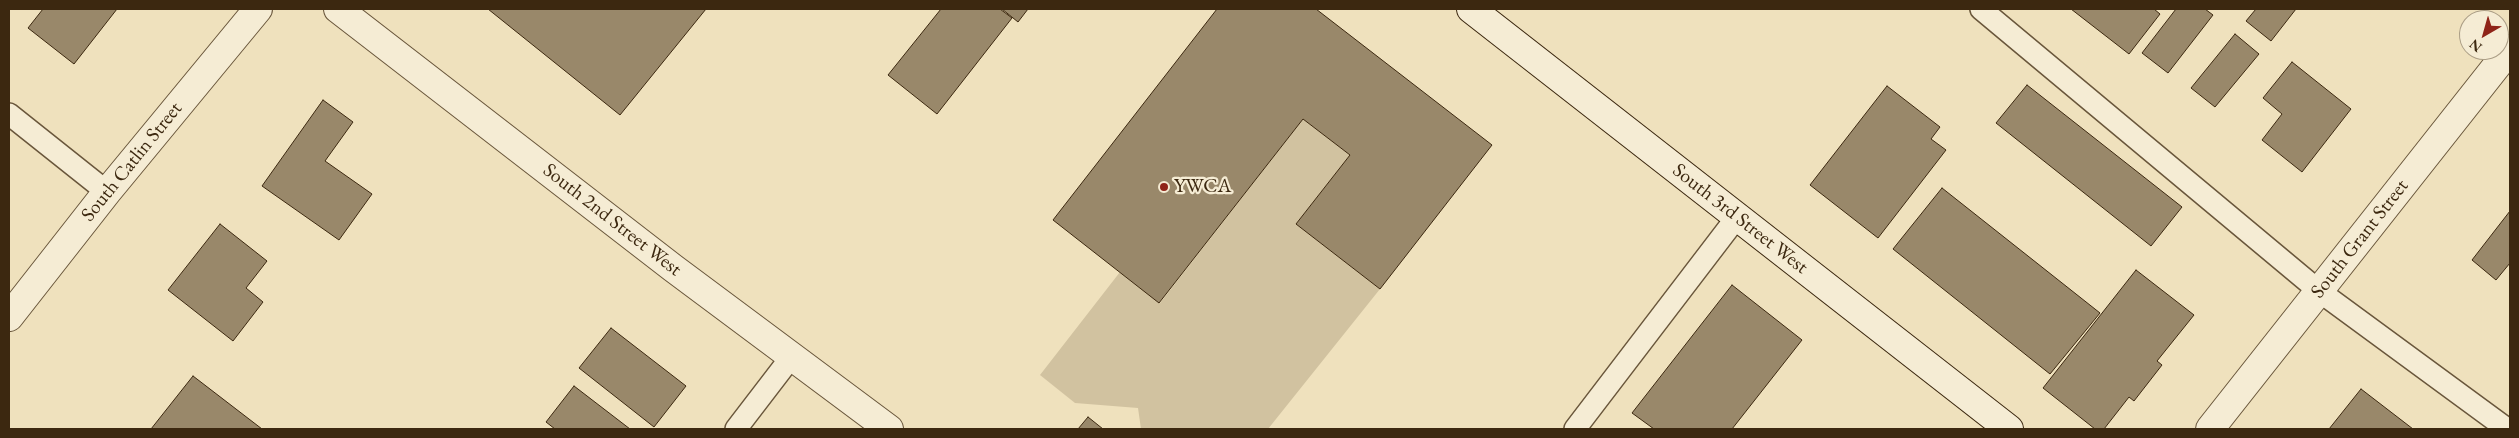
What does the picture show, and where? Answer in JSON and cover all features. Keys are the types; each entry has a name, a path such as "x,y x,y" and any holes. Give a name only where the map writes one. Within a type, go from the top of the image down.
{"street":[{"name":"South Catlin Street","path":"9,317 107,192 258,9"},
{"name":"South 2nd Street West","path":"338,9 673,268 889,429"},
{"name":"South 3rd Street West","path":"1471,9 2009,429"},
{"name":"South Grant Street","path":"2210,429 2510,49"}],"lane":[{"path":"1981,9 2318,291 2506,429"},
{"path":"9,114 107,192"},
{"path":"1575,429 1737,218"},
{"path":"736,429 792,356"}],"shaded area":[{"path":"1303,119 1350,155 1296,224 1380,289 1268,429 1141,429 1138,408 1075,403 1040,375 1120,272 1160,303"}],"building":[{"path":"43,9 117,9 74,64 28,28"},
{"path":"488,9 706,9 620,115"},
{"path":"941,9 1000,9 1012,18 937,114 888,75"},
{"path":"1002,9 1028,9 1018,22"},
{"name":"YWCA","path":"1217,9 1316,9 1492,145 1380,289 1296,224 1350,155 1303,119 1159,303 1053,220"},
{"path":"2071,9 2154,9 2160,14 2129,54"},
{"path":"2176,9 2205,9 2213,15 2168,73 2142,53"},
{"path":"2256,9 2296,9 2271,41 2246,21"},
{"path":"2235,34 2259,54 2215,107 2191,88"},
{"path":"2292,62 2351,109 2302,172 2262,140 2282,114 2263,98"},
{"path":"2027,85 2182,207 2151,246 1996,123"},
{"path":"1887,86 1940,127 1931,139 1946,150 1878,238 1810,185"},
{"path":"323,100 353,122 325,161 372,194 339,240 262,186"},
{"path":"1942,188 2100,313 2050,374 1893,249"},
{"path":"2510,211 2510,263 2496,280 2472,260"},
{"path":"220,224 267,261 246,288 263,302 233,341 168,290"},
{"path":"2136,270 2194,315 2157,361 2162,365 2134,401 2129,397 2104,429 2095,429 2043,388"},
{"path":"1732,285 1802,340 1732,429 1654,429 1632,413"},
{"path":"611,328 686,386 654,427 579,368"},
{"path":"193,376 262,429 151,429"},
{"path":"574,386 630,429 555,429 546,422"},
{"path":"2361,389 2413,429 2329,429"},
{"path":"1088,417 1103,429 1078,429"}],"place":[{"name":"YWCA","path":"1164,187"}]}
